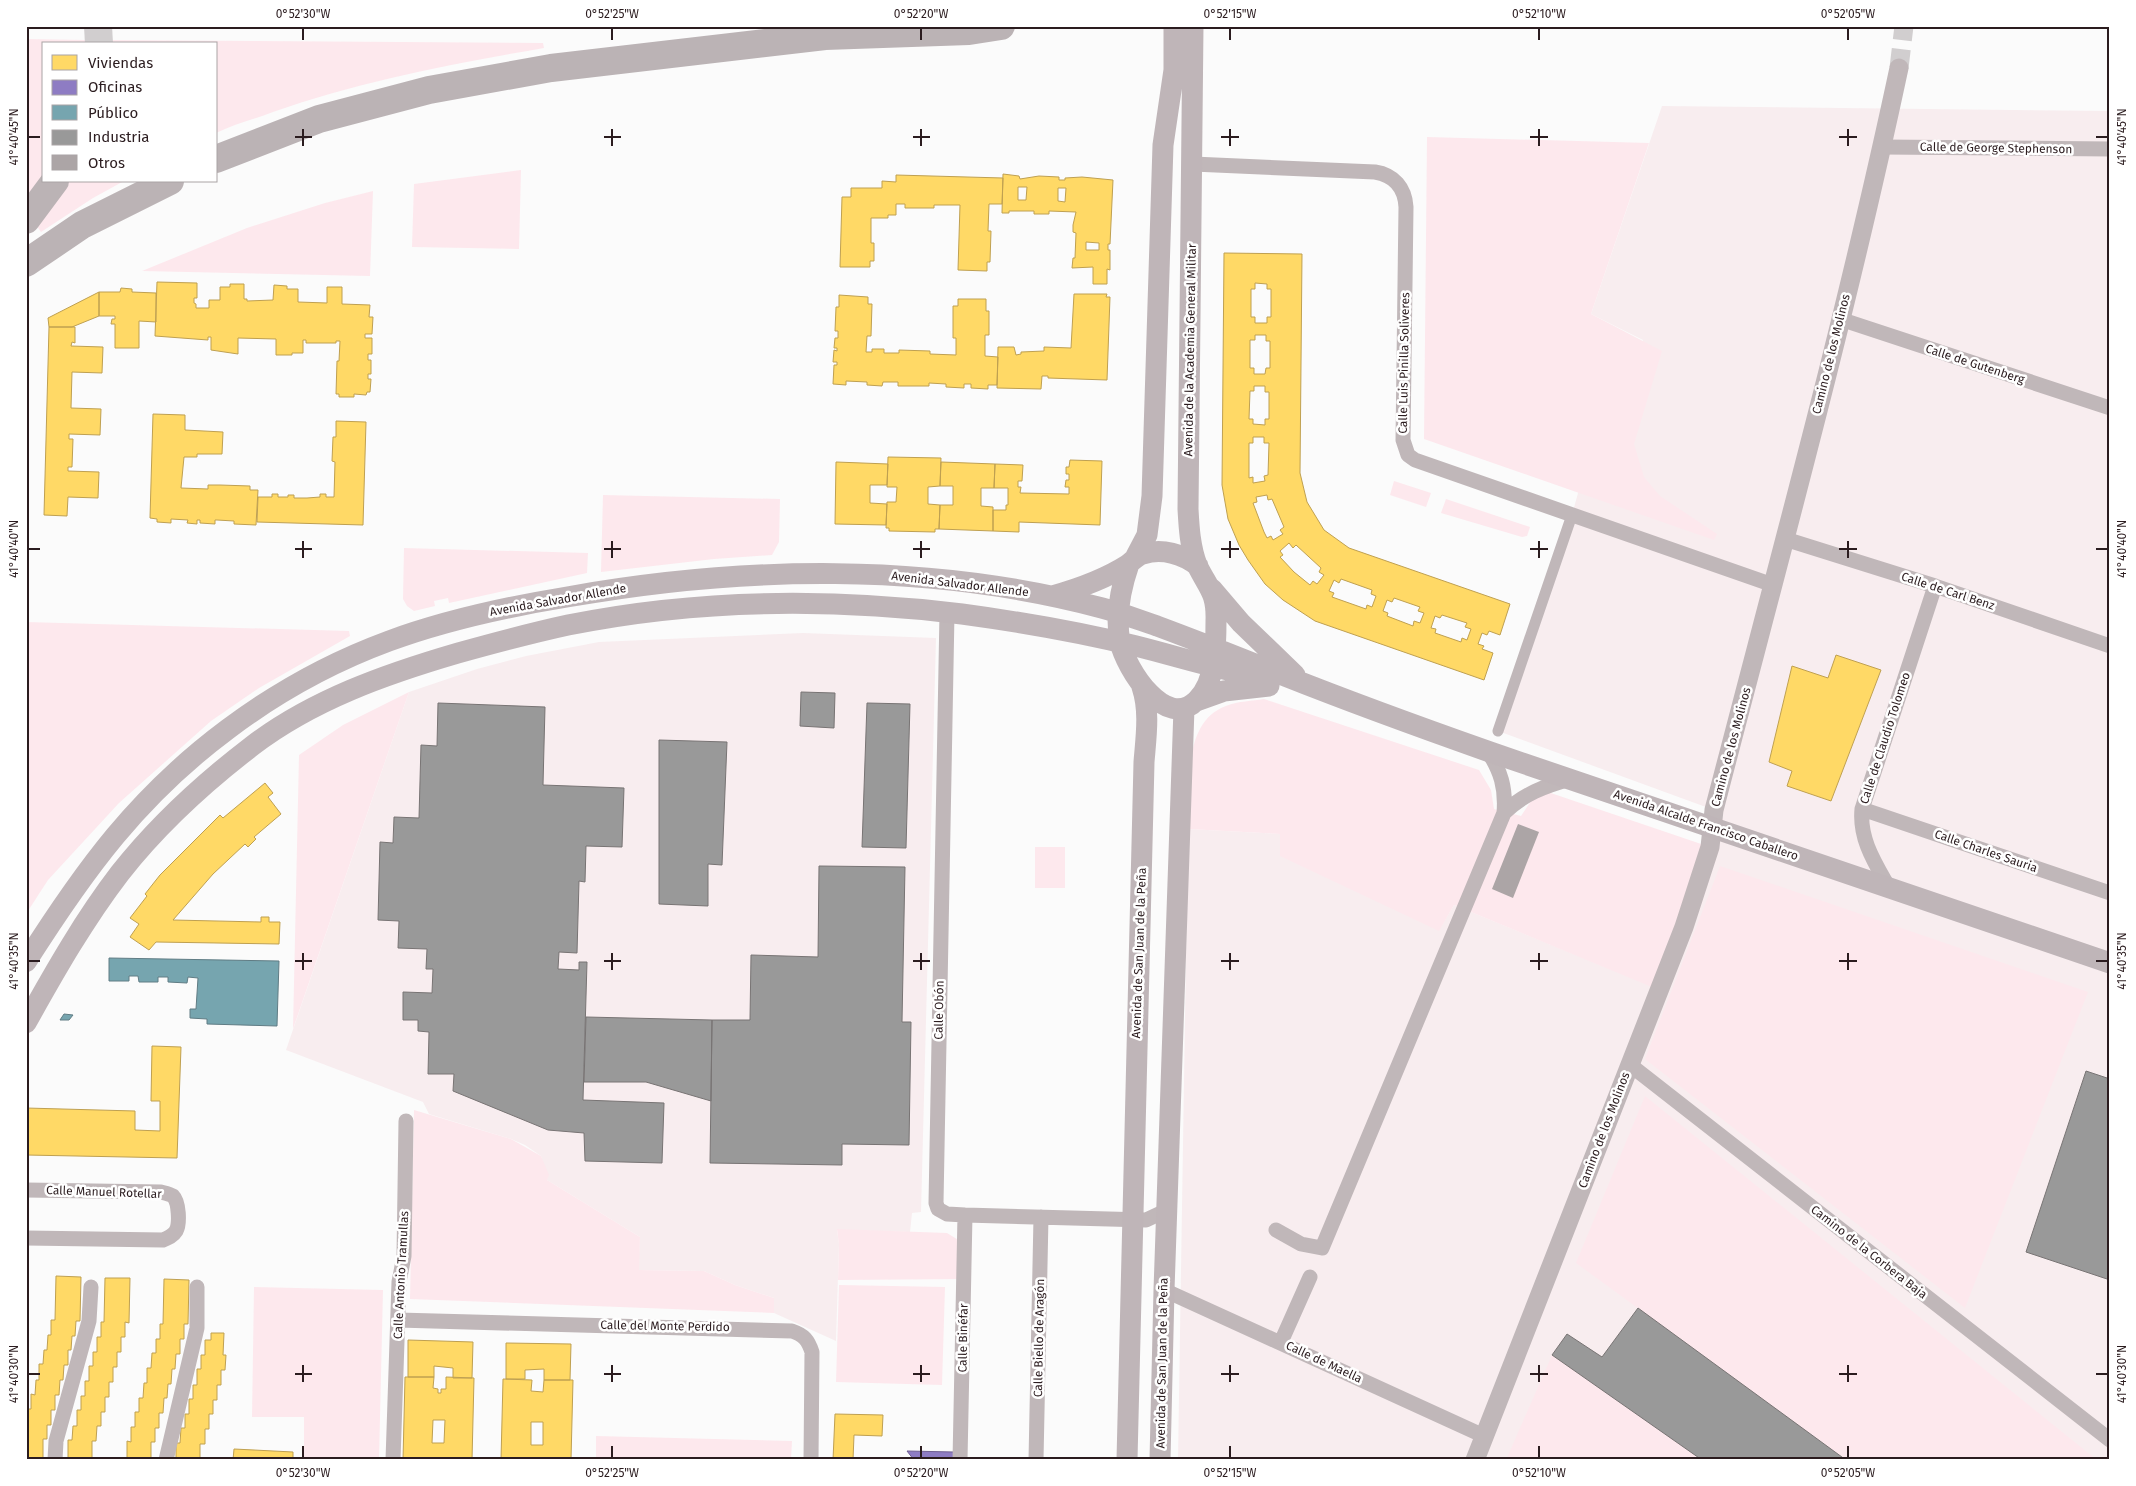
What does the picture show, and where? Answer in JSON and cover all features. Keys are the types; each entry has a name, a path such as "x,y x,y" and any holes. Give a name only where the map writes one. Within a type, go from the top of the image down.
{"highway":[{"path":"218,158 328,117 429,90 551,68 825,36 969,31 1001,26"},
{"path":"26,220 54,182"},
{"path":"26,263 82,225 168,182"}],"main road":[{"path":"1132,560 1147,535 1151,503 1163,145 1174,70 1174,26"},
{"name":"Avenida de la Academia General Militar","path":"1193,26 1188,490 1191,545 1198,566 1211,587 1216,607 1213,657"},
{"path":"1052,596 1085,585 1132,560 1152,552 1170,553 1190,559 1198,566"},
{"name":"Avenida de San Juan de la Peña","path":"1127,1460 1144,762 1147,718 1147,702 1142,687 1128,665 1120,642 1118,612 1122,587 1132,560"},
{"name":"Avenida Salvador Allende","path":"26,962 74,887 113,836 139,806 176,771 232,726 273,698 360,653 391,640 457,620 529,603 637,586 769,574 865,574 952,581 1052,596 1118,612 1213,657"},
{"name":"Avenida Alcalde Francisco Caballero","path":"1211,587 1241,624 1304,683"},
{"path":"26,1023 78,933 120,873 145,844 195,795 252,745 300,715 349,691 397,672 543,631 609,618 692,608 758,604 873,607 947,613 1047,626 1120,642"},
{"name":"Avenida Alcalde Francisco Caballero","path":"1120,642 1213,657 1304,683 1570,779 2110,963"},
{"name":"Avenida de San Juan de la Peña","path":"1160,1460 1167,1206 1190,705 1204,690 1213,657"},
{"name":"Avenida Alcalde Francisco Caballero","path":"1190,705 1224,691 1304,683"},
{"name":"Avenida de San Juan de la Peña","path":"1142,687 1156,700 1172,707 1190,705"}],"street":[{"name":"Camino de los Molinos","path":"1475,1460 1684,927 1710,848 1714,810 1840,319 1882,147 1898,68"},
{"name":"Calle de George Stephenson","path":"1882,147 2110,149"},
{"name":"Calle Luis Pinilla Soliveres","path":"1193,164 1375,172 1391,177 1403,190 1406,199 1402,428 1408,455 1415,460 1773,585"},
{"name":"Calle de Gutenberg","path":"1840,319 2110,408"},
{"path":"1498,731 1572,515"},
{"name":"Calle de Carl Benz","path":"1785,539 1934,586 2110,646"},
{"name":"Calle de Claudio Tolomeo","path":"1889,888 1864,839 1861,823 1862,809 1934,586"},
{"name":"Calle Obón","path":"947,613 936,1203 938,1210 942,1213 965,1215 1133,1220"},
{"path":"1276,1230 1301,1244 1322,1248 1504,813 1506,800 1502,775 1487,750"},
{"path":"1504,813 1526,796 1546,786 1570,779"},
{"name":"Calle Charles Sauria","path":"1862,809 2110,893"},
{"name":"Camino de la Corbera Baja","path":"1629,1064 2110,1440"},
{"name":"Calle Antonio Tramullas","path":"393,1460 399,1282 404,1256 406,1121"},
{"name":"Calle Manuel Rotellar","path":"26,1190 162,1192 174,1197 177,1203 177,1227 175,1233 163,1240 26,1238"},
{"path":"1133,1220 1154,1218 1167,1206"},
{"name":"Calle Binéfar","path":"960,1460 965,1215"},
{"name":"Calle Biello de Aragón","path":"1036,1460 1042,1217"},
{"path":"1282,1342 1310,1277"},
{"path":"55,1460 56,1442 89,1321 90,1287"},
{"path":"166,1460 197,1328 197,1287"},
{"name":"Calle de Maella","path":"1164,1290 1282,1342 1484,1436"},
{"name":"Calle del Monte Perdido","path":"398,1320 792,1331 801,1334 809,1342 812,1352 811,1460"}],"shaded area":[{"path":"26,39 87,40 87,42 42,42 42,178 26,202"},
{"path":"107,40 543,43 544,48 373,82 306,101 218,132 218,42 106,42"},
{"path":"1662,106 2110,111 2110,1460 1178,1460 1188,829 1280,834 1439,930 1454,905 1659,989 1714,810 1498,731 1578,493 1643,340 1591,314"},
{"path":"1427,137 1649,143 1591,314 1662,351 1634,444 1644,477 1660,496 1717,534 1714,540 1424,439"},
{"path":"521,170 519,249 412,247 414,184"},
{"path":"66,182 122,182 93,198 41,232 36,225"},
{"path":"373,191 370,276 142,271 247,228 325,203"},
{"path":"1394,481 1431,493 1426,507 1390,495"},
{"path":"603,495 780,499 779,542 772,555 714,559 601,572"},
{"path":"1446,499 1530,527 1527,536 1522,537 1441,513"},
{"path":"404,548 588,553 587,573 449,603 448,598 434,601 435,606 414,611 407,606 403,599"},
{"path":"26,622 349,631 350,636 259,688 211,721 119,803 48,880 26,914"},
{"path":"803,633 936,638 921,1212 912,1213 910,1232 837,1230 839,1244 836,1341 774,1313 774,1298 735,1285 704,1271 638,1270 640,1237 547,1180 541,1156 525,1145 429,1114 423,1102 286,1050 409,692 477,669 526,656 599,642"},
{"path":"409,692 293,1029 299,755 343,725"},
{"path":"1264,699 1479,770 1491,790 1494,809 1521,816 1539,789 1710,847 1659,990 1454,905 1439,931 1280,856 1280,834 1188,829 1191,759 1201,727 1212,714 1226,706"},
{"path":"1035,847 1065,847 1065,888 1035,888"},
{"path":"1720,866 2088,992 1965,1308 1645,1059"},
{"path":"1645,1096 2097,1460 1846,1460 1576,1263"},
{"path":"414,1110 511,1139 541,1156 549,1175 547,1180 640,1237 639,1270 704,1271 735,1285 774,1298 774,1313 410,1299"},
{"path":"837,1229 947,1233 965,1244 964,1279 838,1280 839,1245"},
{"path":"839,1285 945,1287 942,1385 836,1382"},
{"path":"254,1287 383,1290 379,1460 304,1460 304,1417 252,1417"},
{"path":"1552,1355 1702,1460 1506,1460"},
{"path":"596,1436 792,1441 791,1460 596,1460"}],"building: Viviendas":[{"path":"1003,174 1019,176 1020,179 1039,176 1059,177 1059,180 1082,177 1113,180 1110,244 1108,244 1108,250 1110,250 1110,270 1107,269 1107,284 1093,284 1093,267 1072,268 1073,258 1075,258 1076,233 1073,232 1073,225 1076,212 1049,211 1049,214 1034,214 1034,211 1009,211 1009,213 1002,213","holes":["1018,187 1027,187 1026,200 1018,200","1058,188 1066,188 1065,202 1058,201","1086,242 1099,243 1099,250 1086,250"]},
{"path":"896,175 1003,178 1002,204 989,204 988,231 991,231 990,262 987,262 987,271 958,270 960,205 934,205 934,208 905,208 905,204 896,204 896,215 888,215 888,218 871,218 871,243 874,243 874,261 870,261 870,267 840,267 842,197 851,197 851,188 882,188 882,181 896,182"},
{"path":"1224,253 1302,254 1300,473 1307,502 1324,530 1349,548 1510,604 1500,635 1489,631 1487,635 1482,633 1478,644 1484,646 1482,649 1493,653 1484,680 1315,621 1283,600 1265,584 1239,545 1228,519 1222,485","holes":["1255,283 1267,284 1267,289 1271,289 1271,317 1267,317 1267,323 1255,323 1255,317 1251,317 1251,289 1255,289","1255,335 1266,335 1266,341 1270,341 1270,368 1266,368 1265,374 1254,374 1254,368 1250,368 1250,340 1255,340","1254,386 1265,386 1265,392 1269,392 1269,419 1265,419 1265,425 1253,424 1253,419 1249,419 1250,391 1254,391","1253,437 1264,437 1264,443 1269,443 1268,475 1264,476 1265,481 1253,483 1253,477 1249,478 1249,443 1253,443","1267,495 1268,500 1272,499 1284,527 1280,530 1283,534 1273,540 1271,536 1267,538 1253,503 1257,502 1256,497","1289,543 1293,548 1296,545 1321,568 1319,572 1324,575 1317,584 1313,581 1310,585 1280,557 1283,555 1280,551","1341,579 1372,590 1371,594 1376,596 1372,607 1367,605 1366,609 1332,597 1334,593 1329,591 1334,580 1339,583","1394,598 1420,607 1418,611 1424,613 1420,623 1414,621 1413,626 1387,616 1388,613 1383,611 1387,600 1392,602","1442,615 1467,623 1465,627 1471,629 1467,640 1462,638 1461,642 1435,633 1436,629 1431,628 1435,616 1440,618"]},
{"path":"157,282 197,283 197,298 194,298 196,308 209,308 209,300 220,300 220,287 230,287 230,284 244,284 244,299 247,299 247,301 273,300 274,285 287,286 287,289 298,289 298,302 327,303 327,287 342,287 342,304 370,305 369,317 373,317 372,334 365,334 365,338 372,338 372,354 368,354 368,360 371,360 371,374 368,374 368,379 371,379 370,392 367,392 366,395 354,394 354,397 339,397 339,394 336,394 340,341 336,341 336,343 306,343 306,340 303,340 303,353 276,355 276,339 238,338 238,354 211,350 211,337 208,337 208,340 155,336"},
{"path":"121,288 132,289 132,292 156,293 156,322 139,321 139,348 115,348 115,324 111,324 115,316 99,316 99,292 120,292"},
{"path":"99,292 99,316 72,327 49,327 48,318"},
{"path":"1074,294 1107,294 1106,297 1110,297 1107,380 1048,378 1048,376 1042,376 1041,389 997,388 998,347 1014,347 1016,355 1021,354 1021,352 1044,351 1044,347 1071,348"},
{"path":"839,295 868,297 868,304 872,304 871,336 867,336 866,352 872,352 872,349 884,349 884,353 899,353 899,350 930,351 930,354 956,355 956,338 953,338 953,306 958,306 958,299 986,299 986,311 989,311 989,335 985,335 985,356 998,357 997,385 988,385 988,389 971,388 971,384 964,384 964,388 946,387 946,384 929,383 929,386 898,386 898,382 883,382 882,386 867,385 867,382 846,381 846,385 833,384 834,365 837,365 837,362 833,362 834,350 837,351 837,348 834,348 835,338 838,338 838,331 835,331 836,307 839,307"},
{"path":"49,327 75,327 75,343 72,342 71,346 103,347 102,373 72,372 71,408 101,409 100,435 69,434 69,439 73,439 72,467 68,467 68,471 99,472 98,498 68,497 67,516 44,515"},
{"path":"153,414 185,415 185,430 223,432 222,454 197,454 197,457 184,457 181,488 208,489 208,485 250,486 250,490 258,490 256,525 234,524 234,521 217,520 215,520 215,524 200,523 200,520 197,520 197,524 187,523 188,520 171,519 171,523 157,522 157,519 150,518"},
{"path":"336,421 366,422 363,525 257,522 258,497 272,497 272,494 278,494 278,497 294,495 294,498 307,498 320,497 320,494 326,494 326,497 334,497 335,462 332,461 333,437 336,437"},
{"path":"888,457 941,458 940,486 928,487 928,504 940,505 939,529 935,529 935,532 889,531 889,528 886,528 887,502 896,502 897,487 887,487"},
{"path":"1070,460 1102,461 1100,525 1019,522 1019,532 993,531 993,510 1006,510 1006,505 1008,505 1008,488 994,488 995,464 1023,465 1022,481 1018,481 1018,487 1021,487 1020,493 1069,494 1069,487 1065,487 1066,480 1069,480 1069,474 1066,474 1066,467 1069,467"},
{"path":"836,462 888,464 887,485 870,485 870,503 887,504 886,525 835,524"},
{"path":"941,462 995,464 994,488 981,488 981,506 993,507 993,531 939,529 940,505 953,505 953,486 940,486"},
{"path":"1836,655 1881,670 1831,801 1787,786 1792,771 1769,762 1792,666 1828,678"},
{"path":"265,783 273,793 268,797 281,814 254,837 256,839 248,847 245,844 213,874 173,920 261,922 261,917 269,917 269,922 280,922 279,944 156,942 149,950 130,937 139,924 130,918 160,875 220,815 223,818"},
{"path":"152,1046 181,1047 177,1158 26,1155 26,1108 135,1111 135,1130 160,1131 160,1101 151,1101"},
{"path":"56,1276 81,1277 80,1321 76,1321 75,1336 72,1336 71,1350 68,1350 68,1365 64,1365 63,1380 60,1380 59,1395 55,1395 55,1410 51,1410 51,1425 47,1425 47,1439 43,1439 43,1460 26,1460 27,1409 31,1409 31,1394 35,1395 36,1380 39,1380 39,1364 43,1364 44,1350 47,1350 48,1335 51,1335 51,1320 55,1320"},
{"path":"105,1278 130,1278 129,1323 125,1322 125,1337 121,1337 121,1352 117,1352 117,1367 113,1367 113,1382 109,1382 109,1397 105,1397 105,1412 101,1412 101,1426 97,1426 96,1441 92,1441 92,1460 68,1460 68,1440 72,1440 73,1426 77,1426 77,1410 81,1410 81,1396 85,1396 85,1381 89,1381 89,1366 93,1366 93,1352 97,1352 97,1337 101,1337 101,1322 104,1322"},
{"path":"164,1279 189,1280 188,1324 184,1324 184,1339 180,1339 180,1354 176,1354 171,1384 168,1384 167,1398 164,1398 163,1413 159,1413 159,1428 155,1428 155,1442 151,1442 151,1460 127,1460 127,1441 131,1442 131,1427 135,1427 135,1412 139,1412 139,1398 143,1398 144,1383 147,1383 147,1368 151,1368 152,1353 156,1353 156,1339 160,1339 160,1324 163,1324"},
{"path":"211,1333 224,1333 223,1355 226,1355 225,1370 221,1370 221,1385 217,1385 217,1400 213,1400 213,1414 209,1414 209,1429 205,1429 205,1444 200,1444 200,1460 176,1460 176,1443 180,1443 181,1428 185,1428 185,1414 189,1414 189,1399 193,1399 193,1385 197,1385 197,1369 201,1369 201,1355 205,1355 205,1340 211,1340"},
{"path":"408,1340 473,1342 472,1378 453,1378 453,1368 434,1366 434,1377 408,1377"},
{"path":"506,1343 571,1344 570,1380 544,1380 544,1369 525,1370 525,1379 506,1379"},
{"path":"405,1377 434,1377 433,1388 438,1389 438,1393 441,1393 441,1389 446,1389 446,1377 474,1378 472,1460 403,1460","holes":["433,1420 445,1420 444,1443 432,1443"]},
{"path":"503,1379 532,1380 531,1391 543,1392 544,1380 573,1380 571,1460 501,1460","holes":["531,1422 543,1422 543,1445 531,1445"]},
{"path":"835,1414 883,1415 882,1436 854,1435 853,1460 833,1460"},
{"path":"234,1449 293,1452 293,1460 233,1460"}],"building: Oficinas":[{"path":"907,1451 954,1452 954,1460 914,1460"}],"building: Público":[{"path":"109,958 279,961 277,1026 207,1024 207,1019 190,1018 190,1009 196,1009 198,978 188,977 187,983 168,982 168,977 158,977 158,982 139,982 138,976 129,976 129,981 109,981"},
{"path":"64,1014 73,1015 69,1020 60,1020"}],"building: Industria":[{"path":"801,692 835,693 834,728 800,726"},
{"path":"438,703 545,707 543,785 624,788 622,847 586,846 585,882 579,881 577,953 559,952 558,969 579,970 579,962 587,962 583,1100 664,1103 662,1163 585,1161 584,1133 548,1130 453,1091 454,1074 428,1074 429,1032 418,1031 418,1020 403,1020 403,992 432,993 433,969 426,969 427,949 398,948 399,921 378,920 380,842 393,843 394,817 419,818 421,745 437,746"},
{"path":"867,703 910,704 906,848 862,847"},
{"path":"659,740 727,742 722,865 708,864 708,906 659,904"},
{"path":"819,866 905,867 902,1022 911,1022 909,1145 842,1144 842,1165 710,1163 712,1020 750,1020 751,955 818,957"},
{"path":"586,1017 712,1020 711,1101 646,1082 584,1082"},
{"path":"2086,1071 2110,1079 2110,1280 2026,1252"},
{"path":"1638,1308 1846,1460 1702,1460 1552,1355 1567,1334 1602,1357"}],"building: Otros":[{"path":"1518,824 1539,832 1513,898 1492,889"}],"tunnel":[{"path":"98,26 99,42"},
{"path":"1899,68 1904,26"}]}
